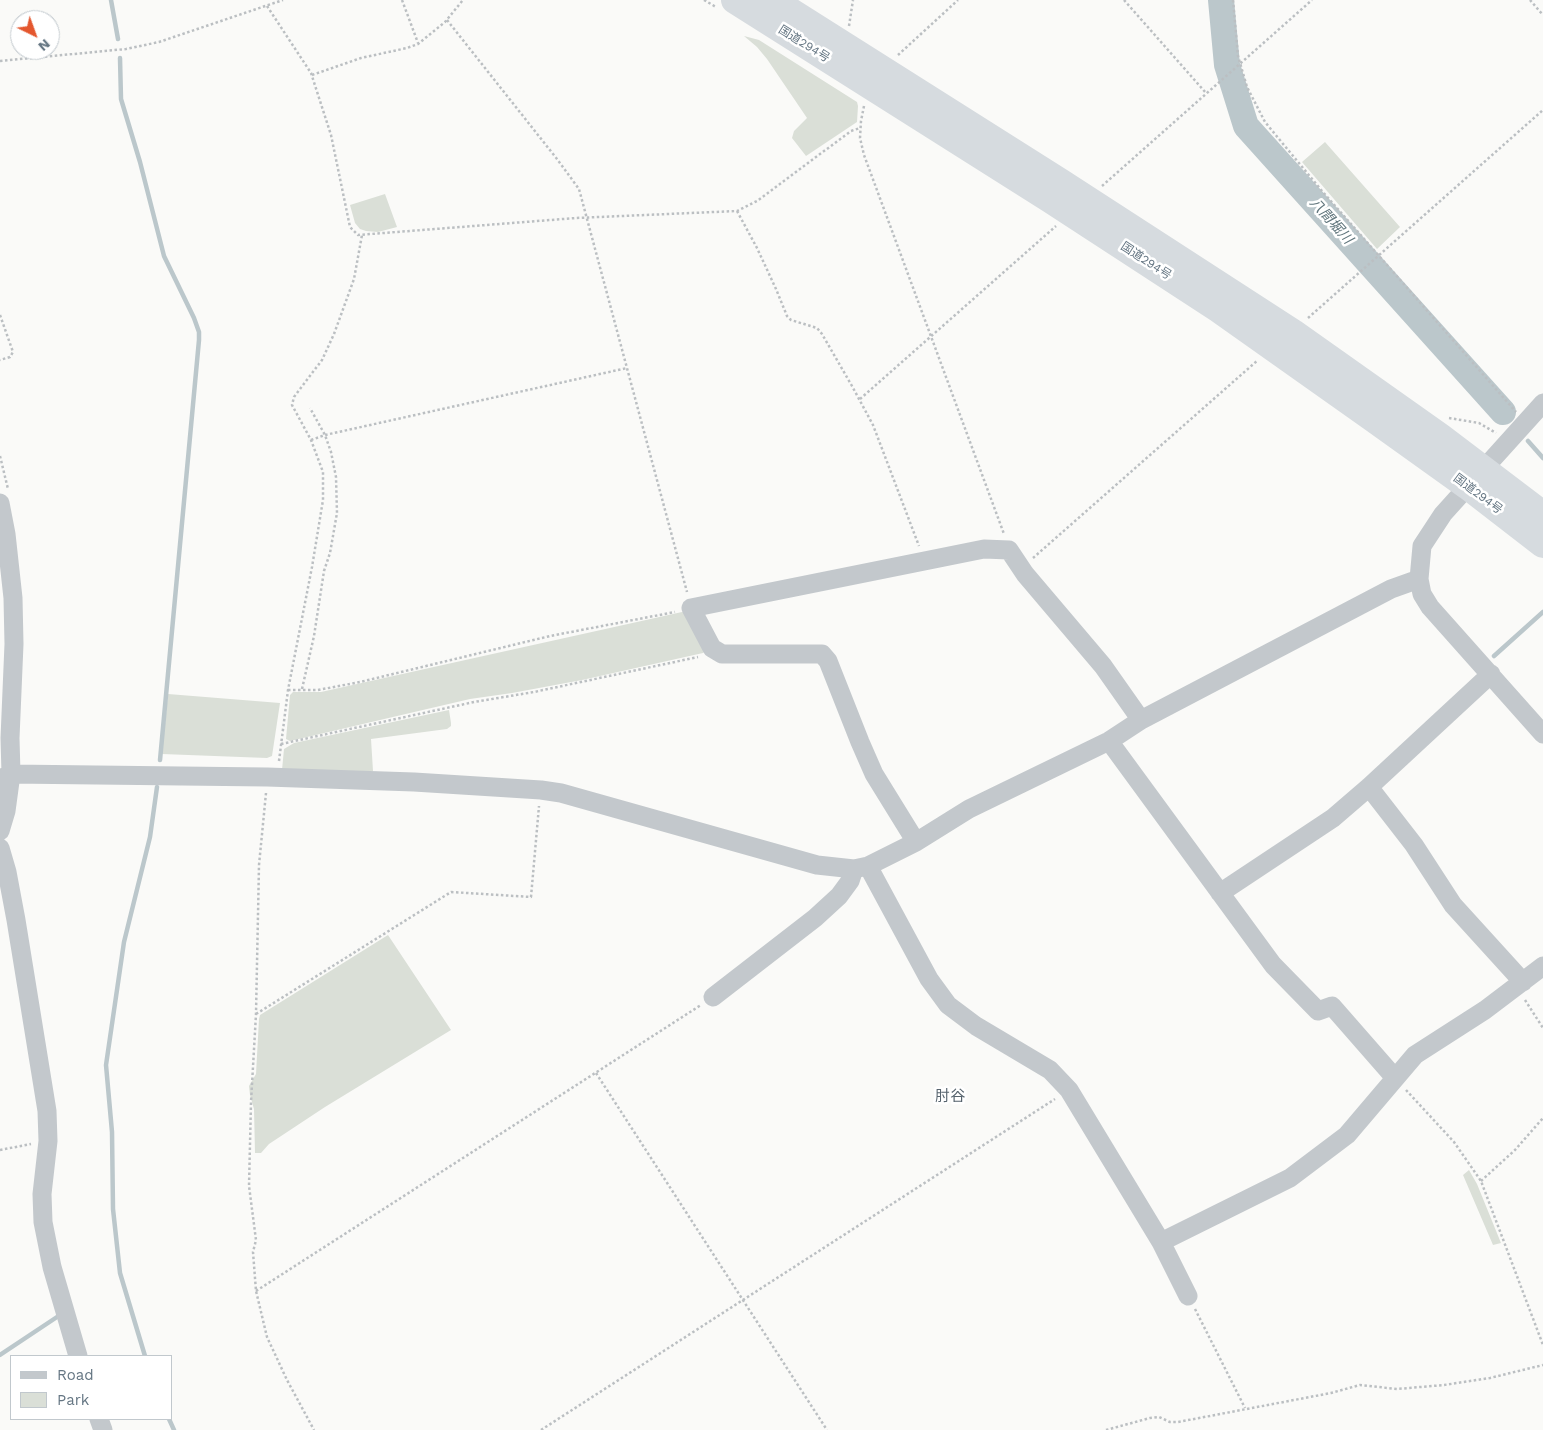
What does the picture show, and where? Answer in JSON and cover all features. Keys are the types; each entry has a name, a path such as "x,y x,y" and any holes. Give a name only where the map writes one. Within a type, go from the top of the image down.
{"highway":[{"name":"国道294号","path":"735,0 879,79"},
{"name":"国道294号","path":"772,0 879,79 1058,204 1281,339 1476,478 1543,515"},
{"name":"国道294号","path":"1476,478 1543,544"}],"street":[{"path":"1543,403 1443,514 1422,546 1419,580 1422,594 1430,607 1543,734"},
{"path":"0,503 6,534 14,644 10,742 5,776 2,820"},
{"path":"916,842 874,774 828,661 822,654 722,654 712,648 691,608 984,549 1009,550 1021,569 1103,666 1141,720"},
{"path":"713,998 816,918 839,896 861,868 916,842 969,809 1109,741 1141,720 1391,589 1419,580"},
{"path":"1220,893 1333,818 1490,674"},
{"path":"1109,741 1273,965 1318,1011 1332,1006 1395,1078"},
{"path":"5,776 272,777 414,782 541,790 561,793 817,865 861,868"},
{"path":"1369,787 1414,845 1453,905 1520,984"},
{"path":"0,848 7,872 47,1111 48,1141 42,1194 43,1222 52,1267 78,1355"},
{"path":"861,868 929,979 948,1004 976,1026 1050,1070 1069,1090 1161,1242 1188,1296"},
{"path":"1161,1242 1290,1178 1347,1134 1415,1055 1520,984 1543,966"}],"path":[{"path":"0,61 126,49 159,42 283,0"},
{"path":"402,0 418,44"},
{"path":"312,75 360,58 418,44 447,20 462,0"},
{"path":"849,28 852,0"},
{"path":"958,0 895,57 879,79 863,110 860,138 864,155 1009,550"},
{"path":"1124,0 1206,93"},
{"path":"1233,0 1236,43 1240,64 1248,87 1265,122 1322,191 1526,423"},
{"path":"1098,189 1312,0"},
{"path":"1530,0 1543,15"},
{"path":"266,6 312,75 331,135 350,226 358,235 587,218 737,212 756,201 851,130 860,128"},
{"path":"288,690 318,690 360,682 550,636 691,608 579,189 447,20"},
{"path":"1021,569 1543,110"},
{"path":"737,212 761,256 787,316 791,320 811,325 822,334 873,425 925,561"},
{"path":"859,400 1057,225"},
{"path":"314,1430 273,1353 256,1291 253,1252 256,1240 249,1186 256,1014 259,865 272,777 281,744 288,690 323,500 323,472 311,440 292,405 294,397 322,360 334,334 354,279 362,235"},
{"path":"0,315 6,327 13,352 10,357 0,360"},
{"path":"311,440 325,435 627,368"},
{"path":"302,689 337,513 336,477 325,435 310,408"},
{"path":"281,744 474,702 534,692 704,656 712,648"},
{"path":"256,1014 451,892 531,897 541,790"},
{"path":"1520,984 1543,1028"},
{"path":"256,1291 713,998"},
{"path":"596,1073 827,1430"},
{"path":"1395,1078 1454,1142 1481,1181 1543,1345"},
{"path":"541,1430 1069,1090"},
{"path":"1481,1181 1515,1150 1543,1118"},
{"path":"0,1150 48,1141"},
{"path":"1188,1296 1245,1408"},
{"path":"1106,1430 1159,1417 1170,1422 1178,1422 1245,1408 1331,1394 1360,1385 1397,1389 1444,1385 1490,1378 1543,1365"}],"green space":[{"path":"744,36 759,40 857,102 857,122 806,156 792,138 794,131 807,118 767,59"},
{"path":"1325,142 1400,227 1377,249 1302,162"},
{"path":"385,194 397,227 378,232 360,229 355,223 350,205"},
{"path":"682,612 690,613 705,651 703,653 582,680 470,699 290,741 286,739 290,695 293,692 321,692"},
{"path":"168,694 280,703 272,756 267,758 162,754"},
{"path":"449,710 451,726 447,729 371,739 373,771 282,770 284,749 294,743"},
{"path":"388,935 451,1030 325,1107 269,1144 261,1153 255,1153 254,1109 249,1086 256,1074 260,1015"},
{"path":"1469,1170 1477,1184 1501,1243 1493,1245 1463,1175"}],"waterway":[{"path":"111,0 118,39"},
{"name":"八間堀川","path":"1221,0 1227,65 1246,126 1503,412"},
{"path":"120,58 121,99 140,162 164,256 199,332 160,760"},
{"name":"八間堀川","path":"1528,441 1543,458"},
{"path":"1494,656 1543,612"},
{"path":"145,1355 120,1273 113,1209 112,1132 106,1065 124,942 150,837 157,787"},
{"path":"0,1355 60,1315"},
{"path":"169,1420 174,1430"}],"district":[{"name":"肘谷","path":"950,1097"}]}
